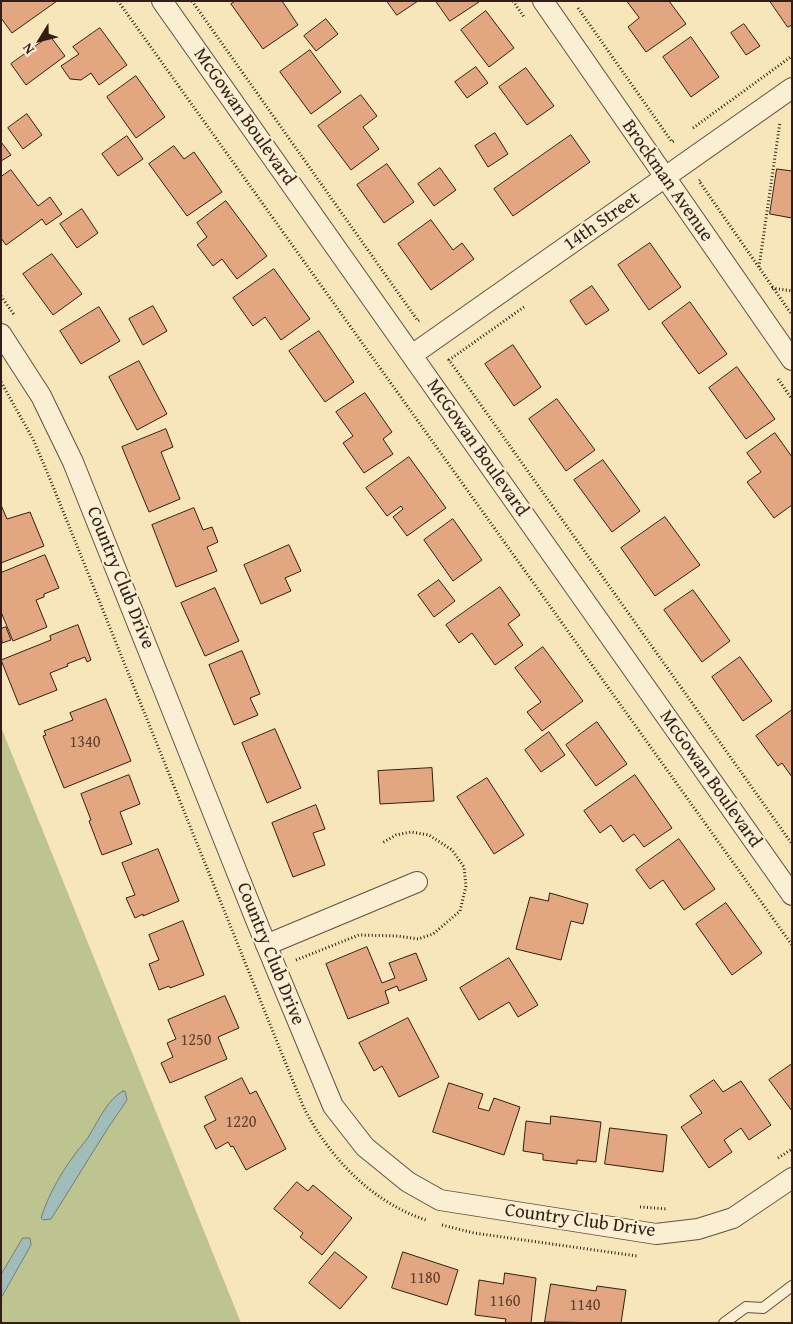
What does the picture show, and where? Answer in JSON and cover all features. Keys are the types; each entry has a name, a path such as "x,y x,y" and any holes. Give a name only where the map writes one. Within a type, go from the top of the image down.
{"street":[{"name":"McGowan Boulevard","path":"162,1 792,895"},
{"name":"Brockman Avenue","path":"543,1 792,360"},
{"name":"14th Street","path":"412,355 792,88"},
{"name":"Country Club Drive","path":"1,334 41,396 75,467 332,1106 365,1147 408,1182 440,1200 656,1234 698,1229 733,1218 792,1178"},
{"path":"266,945 417,882"}],"lane":[{"path":"724,1323 746,1307 763,1308 792,1286"}],"path":[{"path":"118,1 792,945"},
{"path":"192,1 418,321 426,315"},
{"path":"573,1 672,142 680,137"},
{"path":"688,131 792,56"},
{"path":"773,127 786,118"},
{"path":"738,282 759,267 781,122"},
{"path":"706,176 699,181 792,315"},
{"path":"530,302 449,360 792,844"},
{"path":"775,375 792,399"},
{"path":"299,967 296,960 359,935 398,936 418,939 433,934 460,911 466,886 464,867 452,850 429,835 411,832 396,835 382,843"},
{"path":"776,1160 792,1149"},
{"path":"636,1207 671,1209"}],"green space":[{"path":"1,727 241,1323 1,1323"}],"water":[{"path":"125,1091 127,1100 51,1219 43,1220 41,1218 44,1209 61,1174 108,1105"},
{"path":"23,1238 30,1238 31,1245 1,1298 1,1275"}],"building":[{"path":"1,1 57,1 12,33 1,18"},
{"path":"236,1 282,1 298,25 263,49 231,4"},
{"path":"387,1 418,1 397,15"},
{"path":"436,1 479,1 479,2 450,21"},
{"path":"627,1 669,1 686,24 646,52 628,27 639,18"},
{"path":"770,1 792,1 792,25 788,27"},
{"path":"486,11 514,48 489,67 461,30"},
{"path":"326,19 338,34 316,51 304,36"},
{"path":"744,24 760,46 746,55 731,33"},
{"path":"100,28 127,65 99,85 91,73 81,80 70,79 61,66 79,54 73,47"},
{"path":"50,36 65,56 26,85 11,64"},
{"path":"691,37 719,77 691,97 663,57"},
{"path":"310,50 341,92 311,114 280,72"},
{"path":"476,67 488,83 467,98 455,82"},
{"path":"526,68 554,106 527,125 499,87"},
{"path":"136,76 165,117 136,138 107,97"},
{"path":"361,95 377,116 363,127 379,149 351,170 318,126"},
{"path":"27,114 42,135 23,149 8,128"},
{"path":"495,133 508,154 488,167 475,146"},
{"path":"571,135 590,162 513,216 494,189"},
{"path":"127,136 143,159 118,176 102,154"},
{"path":"1,142 11,155 1,161"},
{"path":"174,146 184,159 194,152 222,192 187,216 149,164"},
{"path":"387,164 414,202 384,223 357,185"},
{"path":"440,168 456,190 434,206 418,184"},
{"path":"777,169 792,171 792,218 770,214"},
{"path":"11,170 38,206 50,197 62,214 46,225 42,219 6,245 1,238 1,177"},
{"path":"226,201 267,256 237,279 222,259 213,266 197,245 207,237 197,223"},
{"path":"82,209 98,233 77,248 60,224"},
{"path":"431,220 453,250 462,243 474,259 431,290 398,244"},
{"path":"650,243 681,287 649,310 618,265"},
{"path":"52,254 82,294 53,315 23,274"},
{"path":"274,269 310,319 281,340 265,317 253,326 233,298"},
{"path":"592,286 609,310 586,325 570,301"},
{"path":"690,302 727,354 699,374 662,323"},
{"path":"153,306 167,331 143,345 129,319"},
{"path":"99,307 120,341 81,364 60,331"},
{"path":"319,331 354,382 325,402 289,351"},
{"path":"513,345 541,387 514,406 485,364"},
{"path":"139,361 167,414 137,430 109,377"},
{"path":"737,367 775,419 746,439 709,388"},
{"path":"365,393 392,432 383,439 393,454 364,473 343,443 353,436 336,412"},
{"path":"557,399 595,450 566,471 529,419"},
{"path":"166,429 173,447 161,452 180,499 149,512 122,447"},
{"path":"775,433 792,457 792,505 774,518 747,482 761,472 747,453"},
{"path":"409,457 446,508 407,536 393,517 403,509 401,506 387,516 366,488"},
{"path":"603,460 640,511 612,532 574,480"},
{"path":"1,505 7,519 30,512 44,546 1,563"},
{"path":"194,508 203,530 212,527 218,542 207,547 217,571 176,587 152,525"},
{"path":"665,517 700,565 655,596 621,548"},
{"path":"453,519 482,560 453,581 424,540"},
{"path":"289,545 301,571 285,578 291,591 261,604 244,565"},
{"path":"45,555 59,588 44,594 44,597 36,600 47,627 13,641 1,612 1,573"},
{"path":"439,580 455,601 434,617 418,595"},
{"path":"500,587 520,615 508,624 523,645 495,665 472,633 459,643 446,625"},
{"path":"215,588 239,641 205,656 181,603"},
{"path":"693,590 730,641 702,662 664,610"},
{"path":"78,625 91,660 87,662 85,657 50,673 57,690 19,705 1,660 51,640 50,636"},
{"path":"6,627 11,640 2,643 1,629"},
{"path":"543,647 583,701 542,731 527,712 541,702 515,668"},
{"path":"242,651 260,694 250,698 258,715 234,725 209,665"},
{"path":"740,657 772,701 743,721 712,677"},
{"path":"106,699 131,761 64,788 43,736 46,735 44,731 73,720 70,713"},
{"path":"792,710 792,777 782,763 778,766 756,736"},
{"path":"597,722 627,764 596,786 566,745"},
{"path":"275,729 301,788 267,803 242,743"},
{"path":"549,732 565,755 541,772 525,750"},
{"path":"432,768 434,801 380,804 378,771"},
{"path":"129,775 140,804 120,812 132,844 102,855 81,794"},
{"path":"635,775 672,828 644,847 634,834 623,842 611,825 600,833 584,811"},
{"path":"487,778 524,835 494,854 457,797"},
{"path":"316,805 325,829 313,833 325,865 293,877 272,823"},
{"path":"679,839 715,889 684,910 663,880 650,889 636,870"},
{"path":"158,849 179,901 135,918 126,898 135,895 122,863"},
{"path":"550,893 588,904 583,924 571,921 561,960 516,949 530,897 548,901"},
{"path":"726,903 762,953 732,975 696,924"},
{"path":"183,921 204,975 170,988 169,986 159,990 149,964 159,960 149,935"},
{"path":"367,947 382,983 395,978 389,963 416,953 427,980 399,991 397,986 385,991 389,1003 348,1019 326,964"},
{"path":"509,958 538,1005 518,1017 509,1002 479,1020 460,988"},
{"path":"225,996 239,1028 218,1037 227,1059 170,1083 161,1063 173,1057 167,1043 176,1039 168,1020"},
{"path":"408,1018 439,1077 399,1097 382,1066 374,1071 359,1043"},
{"path":"792,1064 792,1111 769,1080"},
{"path":"242,1078 250,1094 256,1091 286,1149 246,1170 233,1146 231,1147 228,1142 216,1149 204,1126 216,1120 205,1097"},
{"path":"714,1080 723,1092 741,1081 771,1125 749,1140 741,1128 724,1140 732,1152 709,1168 681,1127 702,1113 690,1096"},
{"path":"449,1083 483,1094 478,1108 489,1111 494,1098 520,1107 504,1155 433,1132"},
{"path":"551,1116 601,1122 596,1162 577,1160 577,1164 543,1160 543,1154 523,1151 526,1121 550,1124"},
{"path":"610,1128 667,1135 663,1172 605,1164"},
{"path":"297,1182 308,1191 313,1185 352,1218 322,1255 300,1237 303,1233 274,1209"},
{"path":"335,1252 367,1277 340,1309 309,1283"},
{"path":"403,1252 458,1270 447,1305 392,1288"},
{"path":"505,1273 536,1278 531,1323 505,1323 506,1319 475,1315 479,1280 503,1284"},
{"path":"551,1284 596,1291 597,1286 626,1290 621,1323 545,1322"}]}
